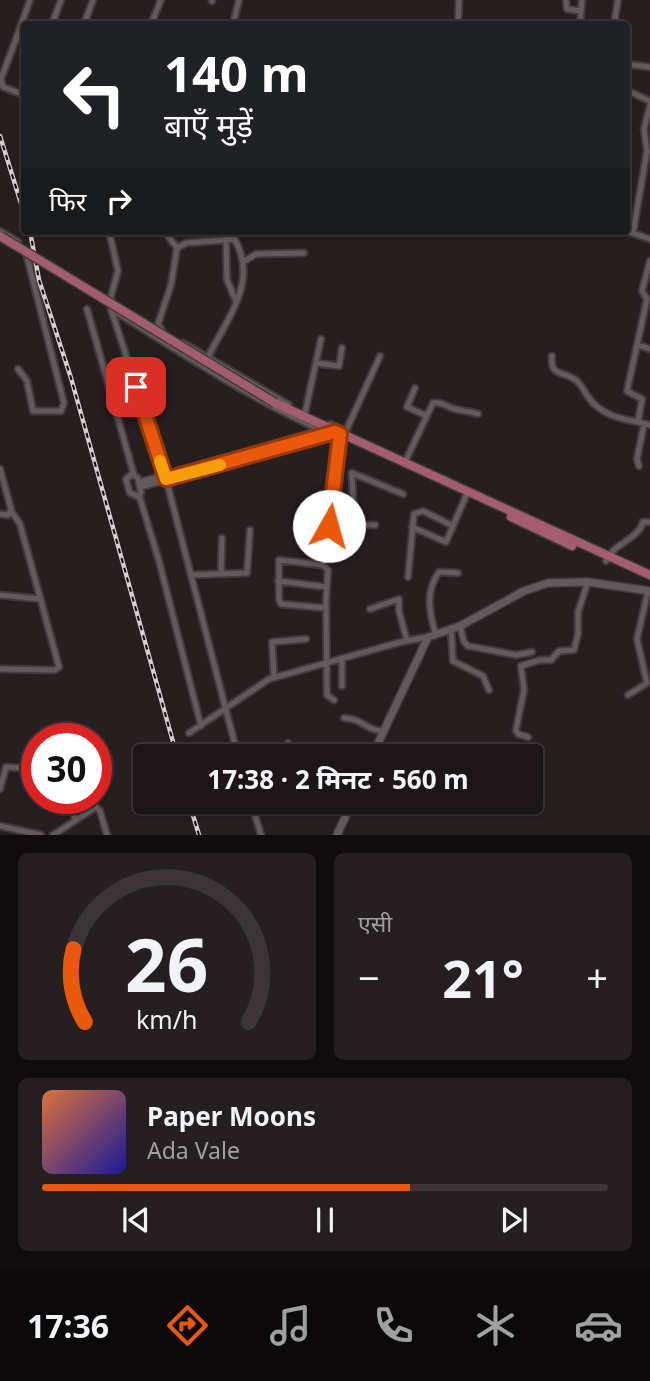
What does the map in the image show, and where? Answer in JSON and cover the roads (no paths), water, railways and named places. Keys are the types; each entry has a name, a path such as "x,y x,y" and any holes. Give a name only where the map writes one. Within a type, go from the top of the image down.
{"main road":[{"path":"1,235 275,403 650,578"},
{"path":"358,443 369,452 607,558"},
{"path":"378,744 432,636 460,626 541,585 588,582 649,591"},
{"path":"337,835 347,814"}],"street":[{"path":"22,21 30,0"},
{"path":"53,21 61,0"},
{"path":"85,21 93,0"},
{"path":"152,21 160,0"},
{"path":"234,21 239,0"},
{"path":"453,0 458,3 458,21"},
{"path":"566,0 567,9 581,11"},
{"path":"580,21 582,0"},
{"path":"614,21 618,0"},
{"path":"21,25 1,79 1,83 8,89 21,93"},
{"path":"16,39 21,38"},
{"path":"630,64 650,67"},
{"path":"630,92 650,103 644,129 648,149 634,233"},
{"path":"630,232 650,239"},
{"path":"1,235 25,249 62,396 64,406 61,411 33,411 27,381 18,369"},
{"path":"109,235 118,271 111,296 111,309 165,477 235,744"},
{"path":"167,235 177,248 171,285 158,327 336,432"},
{"path":"208,357 244,284 243,262 232,235"},
{"path":"177,248 186,243 235,239"},
{"path":"226,240 226,276 236,302"},
{"path":"243,262 256,254 304,253"},
{"path":"639,466 637,458 644,424 642,399 627,391 638,345 638,332 648,299 642,291 650,261"},
{"path":"87,309 134,475 141,485 139,495 159,561 201,726"},
{"path":"111,309 225,380 281,411 336,432"},
{"path":"305,413 321,339"},
{"path":"638,345 650,349"},
{"path":"316,363 339,366 342,348"},
{"path":"329,526 335,476 336,432 380,356"},
{"path":"552,356 551,365 554,370 576,380 592,402 612,416 644,424"},
{"path":"415,388 407,407 427,415"},
{"path":"405,463 431,405 437,402 458,411 464,409 478,414"},
{"path":"141,485 336,432"},
{"path":"165,477 336,432"},
{"path":"0,469 11,511 20,524 59,669 0,669"},
{"path":"375,525 354,525 352,473 403,494"},
{"path":"134,475 128,476 127,483 130,493 133,496 139,495"},
{"path":"335,476 351,477"},
{"path":"412,527 446,542 466,496"},
{"path":"0,514 8,515 11,511"},
{"path":"408,578 414,514 421,511 453,526"},
{"path":"607,558 613,549 640,530 644,522 650,522"},
{"path":"191,575 231,575 248,572 250,530"},
{"path":"221,573 222,538"},
{"path":"326,608 281,604 279,560 323,565 328,570 327,695 334,700"},
{"path":"189,733 256,686 274,677 432,636 429,595 433,583 439,572 458,573"},
{"path":"278,581 327,587"},
{"path":"528,737 518,734 516,730 524,690 521,666 540,660 551,660 558,651 574,650 578,634 578,612 588,582"},
{"path":"628,695 648,683 637,639 649,591"},
{"path":"0,595 40,598"},
{"path":"370,610 399,599 399,611 407,641"},
{"path":"460,626 464,642 468,646 516,655 532,652"},
{"path":"451,629 453,661 482,676 489,690"},
{"path":"274,677 272,642 306,639"},
{"path":"342,658 342,686"},
{"path":"344,718 358,719 370,730 383,732"},
{"path":"0,789 6,767 21,768"},
{"path":"53,835 95,807 98,807 107,835"},
{"path":"74,814 75,820"},
{"path":"255,814 261,835"},
{"path":"0,826 41,835"}],"railway":[{"path":"0,136 21,203"},
{"path":"31,235 39,280 71,378 174,744"},
{"path":"193,814 199,835"}]}
